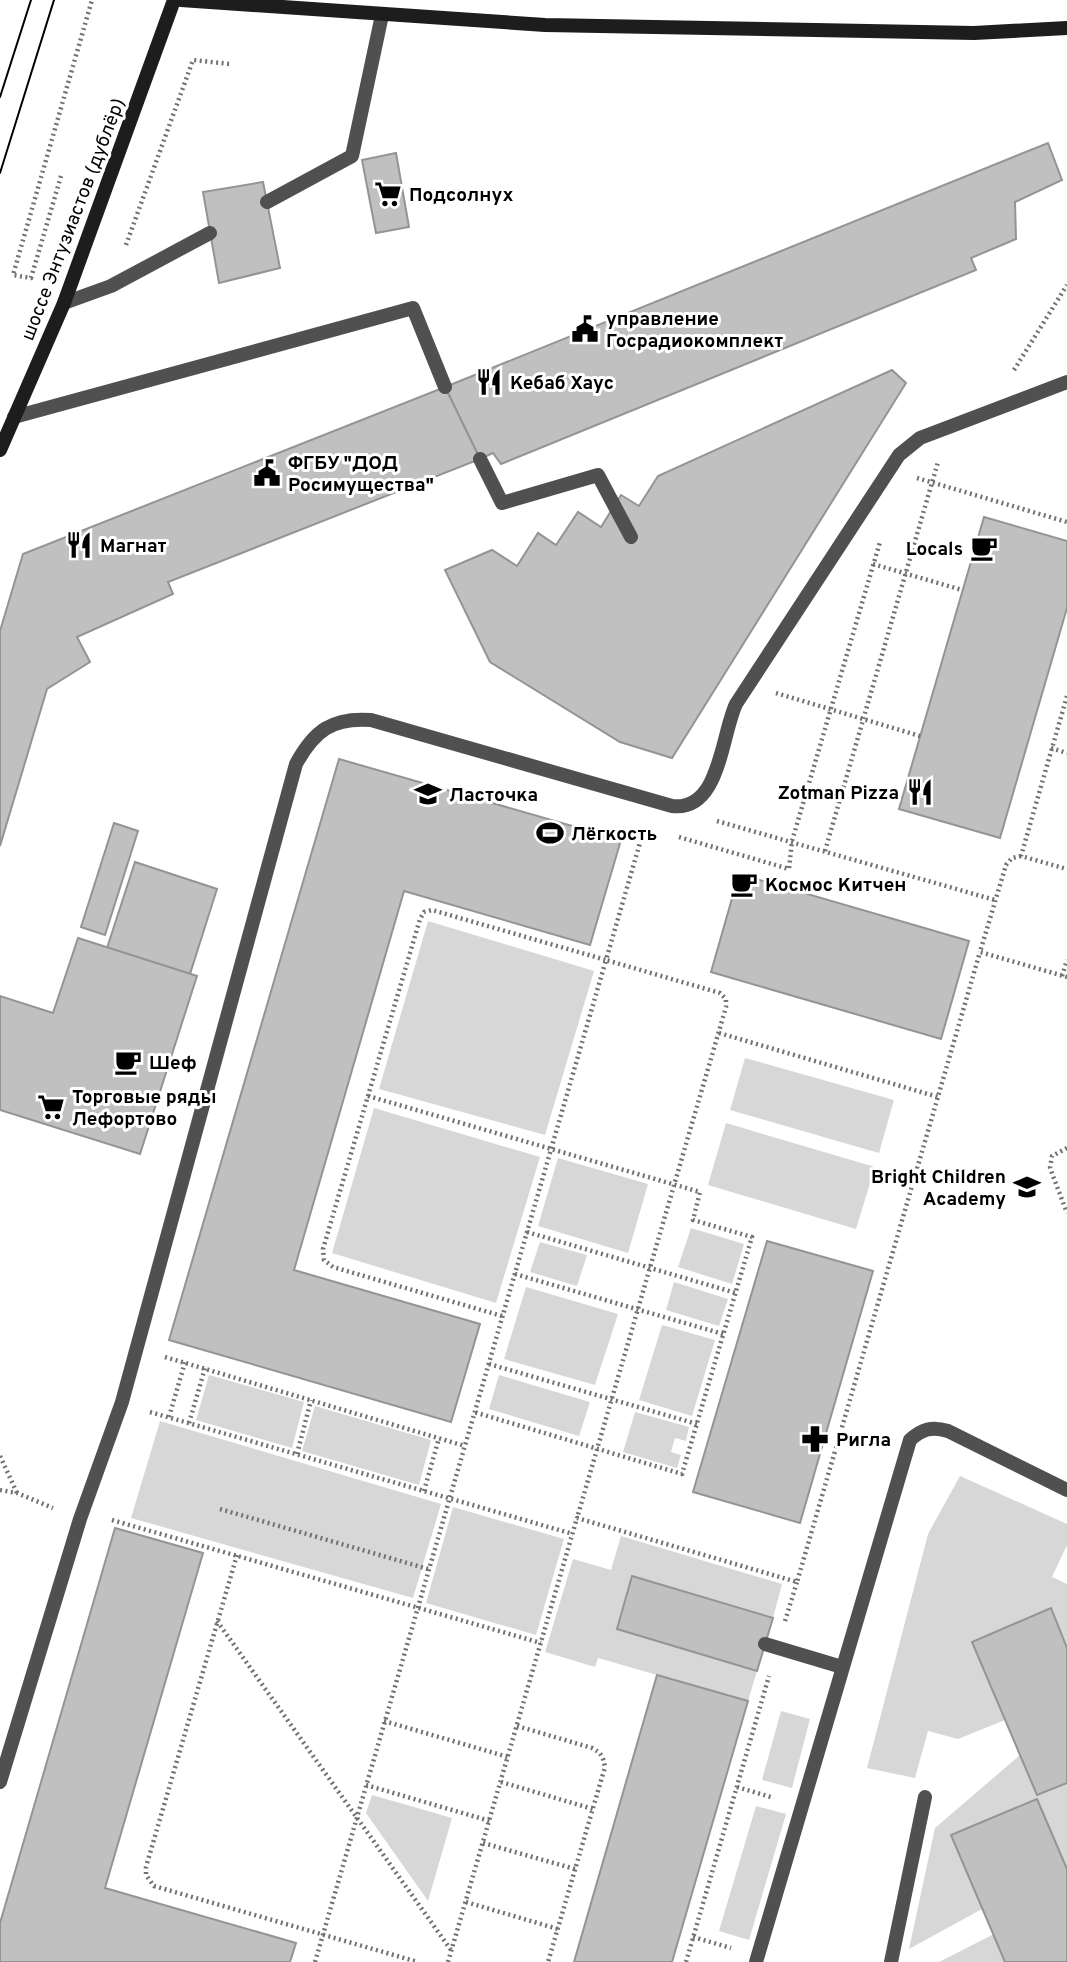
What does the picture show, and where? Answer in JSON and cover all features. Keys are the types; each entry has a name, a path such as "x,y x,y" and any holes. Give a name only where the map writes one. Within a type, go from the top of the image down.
{"street":[{"name":"шоссе Энтузиастов (дублёр)","path":"0,450 64,303 174,0"},
{"path":"181,0 545,25 997,33 1067,28"}],"lane":[{"path":"267,202 352,156 382,15"},
{"path":"64,303 111,286 210,233"},
{"path":"14,417 413,308 446,387"},
{"path":"0,1782 80,1520 122,1402 296,764 307,743 330,725 355,718 371,719 662,804 678,807 695,803 702,797 712,779 730,719 749,684 900,455 914,441 1067,382"},
{"path":"480,459 502,503 598,475 631,537"},
{"path":"757,1959 910,1440 917,1433 937,1427 948,1430 1067,1490"},
{"path":"771,1646 842,1667"},
{"path":"891,1962 925,1797"}],"path":[{"path":"61,176 31,278 13,275 92,0"},
{"path":"111,286 194,60 230,64"},
{"path":"986,415 1067,285"},
{"path":"825,851 948,428"},
{"path":"889,470 1067,522"},
{"path":"671,835 789,869 792,841 881,538"},
{"path":"873,564 962,590"},
{"path":"749,684 920,736"},
{"path":"1021,856 1067,696"},
{"path":"1052,748 1067,753"},
{"path":"695,803 698,811 708,818 995,900"},
{"path":"632,823 645,827"},
{"path":"314,1962 639,846"},
{"path":"686,1962 737,1787 771,1646 797,1582 1008,861 1021,856 1067,869"},
{"path":"448,1962 719,1033 726,999 720,993 432,910 424,912 420,919 323,1249 324,1260 333,1267 502,1316"},
{"path":"980,953 1065,977 1067,960"},
{"path":"719,1033 938,1097"},
{"path":"368,1096 700,1192 693,1220 752,1237 682,1474 474,1412"},
{"path":"1067,1148 1052,1156 1050,1168 1067,1213"},
{"path":"527,1232 736,1293"},
{"path":"514,1274 723,1334"},
{"path":"165,1357 465,1446"},
{"path":"169,1417 185,1363"},
{"path":"489,1364 697,1424"},
{"path":"189,1423 205,1368"},
{"path":"296,1454 311,1400"},
{"path":"122,1402 572,1534"},
{"path":"424,1491 439,1438"},
{"path":"0,1456 17,1493"},
{"path":"0,1490 17,1493 80,1520 117,1520 541,1643"},
{"path":"220,1509 428,1569"},
{"path":"577,1518 797,1582"},
{"path":"237,1555 146,1867 146,1875 154,1886 418,1962"},
{"path":"217,1621 452,1951"},
{"path":"384,1721 508,1757"},
{"path":"516,1726 600,1752 604,1758 605,1766 548,1962"},
{"path":"501,1782 593,1809"},
{"path":"366,1785 490,1821"},
{"path":"737,1787 802,1805"},
{"path":"483,1843 575,1869"},
{"path":"466,1902 558,1929"},
{"path":"693,1937 757,1959"}],"shaded area":[{"path":"428,921 594,971 545,1135 379,1089"},
{"path":"745,1058 894,1100 879,1153 730,1110"},
{"path":"374,1108 540,1157 496,1303 332,1253"},
{"path":"726,1123 875,1167 856,1229 708,1185"},
{"path":"558,1158 648,1184 628,1253 538,1226"},
{"path":"691,1228 744,1244 732,1284 678,1267"},
{"path":"540,1242 587,1255 577,1286 530,1272"},
{"path":"674,1282 728,1299 719,1326 666,1310"},
{"path":"526,1287 618,1314 595,1385 504,1359"},
{"path":"662,1325 715,1340 692,1416 639,1400"},
{"path":"209,1375 304,1402 292,1448 196,1420"},
{"path":"499,1375 590,1402 579,1436 489,1409"},
{"path":"315,1406 431,1440 419,1485 302,1451"},
{"path":"635,1412 689,1427 686,1441 675,1438 671,1452 681,1455 677,1468 623,1452"},
{"path":"160,1421 441,1504 413,1598 131,1518"},
{"path":"960,1476 1067,1524 1067,1545 1052,1577 1067,1584 1067,1648 1050,1608 973,1641 1005,1720 958,1739 928,1731 915,1778 867,1768 928,1534"},
{"path":"453,1507 564,1539 536,1635 426,1603"},
{"path":"621,1536 782,1584 773,1618 633,1577 617,1629 757,1671 748,1701 598,1658 595,1667 545,1652 573,1559 611,1570"},
{"path":"781,1711 810,1719 792,1788 762,1780"},
{"path":"1020,1755 1037,1795 1067,1783 1067,1869 952,1836 982,1909 909,1949 935,1828"},
{"path":"372,1795 452,1818 428,1901 366,1813"},
{"path":"756,1806 786,1814 749,1940 719,1931"},
{"path":"994,1934 1005,1962 939,1962"}],"building":[{"path":"1048,143 1062,180 1015,202 1016,239 971,258 976,270 501,464 493,453 480,459 445,387"},
{"path":"396,153 409,227 376,233 362,160"},
{"path":"263,182 280,268 219,283 203,192"},
{"path":"892,370 906,383 672,758 620,742 490,662 445,570 492,550 517,566 538,533 556,545 578,512 601,527 621,495 639,506 658,476"},
{"path":"445,387 480,459 168,582 173,594 77,637 90,662 47,689 0,846 0,631 23,554"},
{"path":"984,517 1067,541 1067,608 1000,838 899,809"},
{"path":"339,759 621,840 590,945 404,891 294,1270 480,1324 451,1422 169,1340"},
{"path":"114,823 138,831 105,935 81,927"},
{"path":"135,862 217,889 190,974 107,948"},
{"path":"739,874 969,941 941,1039 711,972"},
{"path":"78,938 197,976 140,1154 0,1110 0,996 53,1013"},
{"path":"767,1241 873,1271 800,1523 693,1492"},
{"path":"115,1528 203,1553 105,1888 296,1943 290,1962 0,1962 0,1923"},
{"path":"632,1576 773,1618 757,1671 617,1629"},
{"path":"1051,1608 1067,1648 1067,1783 1037,1795 972,1642"},
{"path":"657,1675 748,1701 672,1962 574,1962"},
{"path":"1037,1799 1067,1869 1067,1962 1005,1962 951,1835"}],"tram line":[{"path":"0,97 31,0"},
{"path":"0,173 54,0"}],"place":[{"name":"Подсолнух","path":"388,194"},
{"name":"управление Госрадиокомплект","path":"585,329"},
{"name":"Кебаб Хаус","path":"489,382"},
{"name":"ФГБУ \"ДОД Росимущества\"","path":"267,473"},
{"name":"Магнат","path":"79,545"},
{"name":"Locals","path":"984,548"},
{"name":"Zotman Pizza","path":"920,792"},
{"name":"Ласточка","path":"428,794"},
{"name":"Лёгкость","path":"550,833"},
{"name":"Космос Китчен","path":"744,884"},
{"name":"Шеф","path":"128,1062"},
{"name":"Торговые ряды Лефортово","path":"51,1107"},
{"name":"Bright Children Academy","path":"1027,1187"},
{"name":"Ригла","path":"815,1439"}]}
